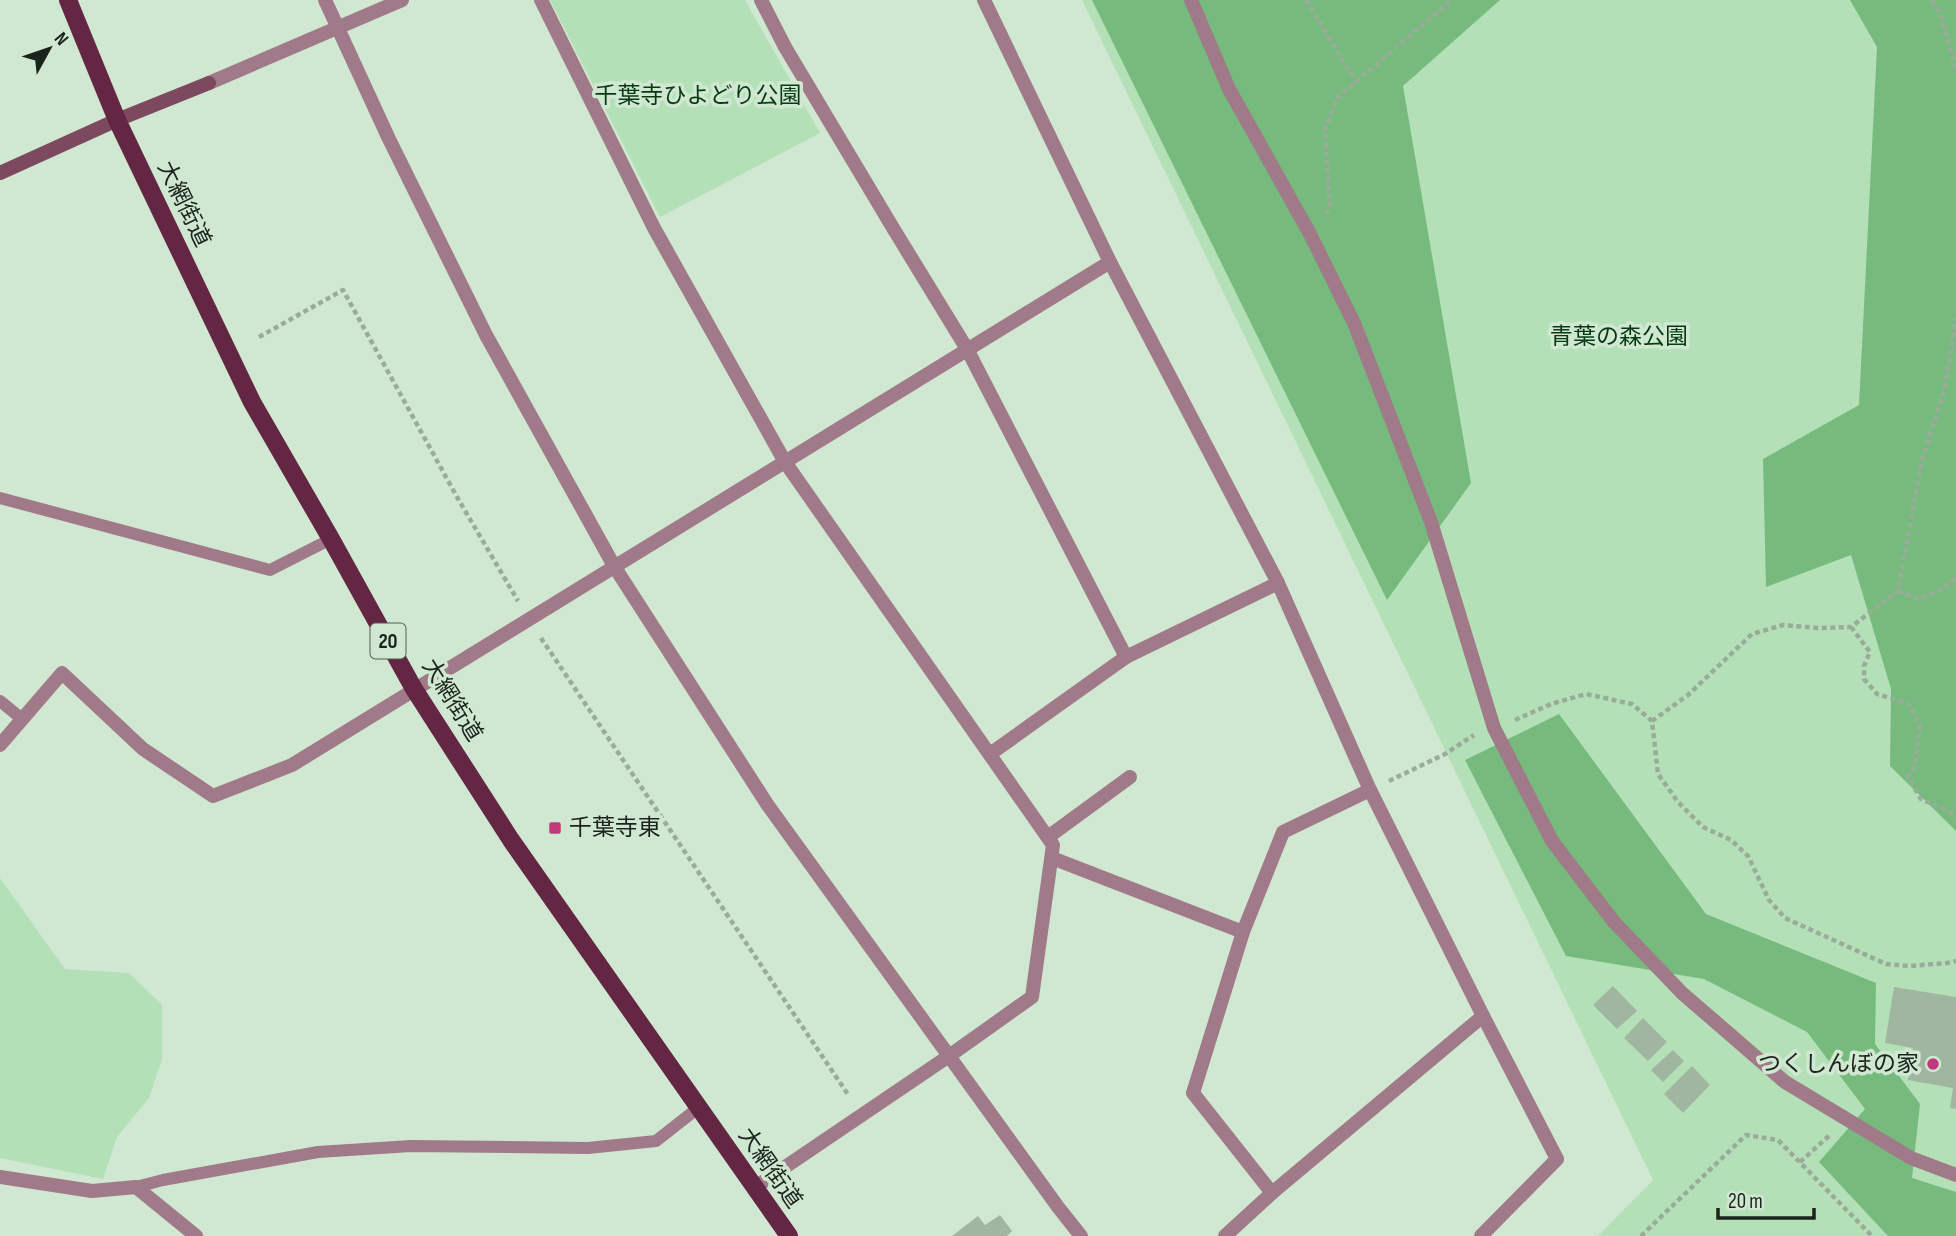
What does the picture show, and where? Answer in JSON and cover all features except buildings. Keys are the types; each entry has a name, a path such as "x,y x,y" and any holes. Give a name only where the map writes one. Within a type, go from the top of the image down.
{"main road":[{"name":"大網街道","path":"68,0 117,120 252,402 414,690 511,840 789,1236"}],"street":[{"path":"325,0 389,139 486,335 614,566 767,804 1081,1236"},
{"path":"0,173 117,120 402,0"},
{"path":"541,0 654,228 785,462 1053,845 1032,997 754,1188"},
{"path":"761,0 785,47 967,349 1126,657"},
{"path":"984,0 1110,262 1278,583 1370,790 1558,1159 1481,1236"},
{"path":"1191,0 1229,89 1310,234 1354,323 1431,522 1494,728 1552,841 1614,922 1682,993 1785,1082 1911,1158 1956,1175"},
{"path":"0,745 62,673 143,749 213,796 292,765 1110,262"},
{"path":"990,754 1126,657 1278,583"},
{"path":"1048,837 1130,777"},
{"path":"1272,1193 1193,1093 1243,932 1283,832 1370,790"},
{"path":"1052,858 1243,932"},
{"path":"1225,1236 1272,1193 1483,1016"},
{"path":"0,1177 92,1191 136,1187 190,1234"}],"lane":[{"path":"0,498 270,570 331,539"},
{"path":"0,701 22,719"},
{"path":"136,1187 318,1152 411,1146 588,1148 656,1141 698,1108"}],"path":[{"path":"1306,0 1356,82"},
{"path":"1310,234 1330,209 1325,128 1338,97 1452,0"},
{"path":"1932,0 1942,18 1956,69"},
{"path":"259,337 343,290 528,619 862,1115"},
{"path":"1652,722 1688,695 1752,634 1783,625 1851,627 1898,591 1922,460 1945,387 1956,318"},
{"path":"1898,591 1920,599 1942,589 1956,578"},
{"path":"1851,627 1870,652 1864,666 1864,679 1877,694 1909,704 1920,727 1915,765 1908,776 1921,799 1956,815"},
{"path":"1370,790 1445,754 1476,734 1520,719 1550,704 1586,694 1632,704 1652,722 1658,774 1678,802 1703,827 1731,840 1748,856 1769,900 1785,918 1886,964 1910,966 1956,961"},
{"path":"1800,1163 1847,1119"},
{"path":"1642,1236 1746,1135 1778,1140 1872,1236"}],"green space":[{"name":"千葉寺ひよどり公園","path":"550,0 745,0 820,133 660,217"},
{"name":"青葉の森公園","path":"1082,0 1956,0 1956,1236 1598,1236 1653,1180"},
{"path":"1092,0 1500,0 1403,86 1471,483 1387,600"},
{"path":"1850,0 1956,0 1956,831 1890,766 1891,689 1851,555 1766,587 1763,459 1859,405 1877,47"},
{"path":"1559,714 1706,914 1876,983 1875,1044 1920,1104 1912,1178 1956,1192 1956,1236 1888,1236 1819,1162 1865,1109 1807,1032 1704,979 1566,956 1465,760"},
{"path":"0,878 65,969 129,973 162,1005 162,1060 149,1098 117,1137 103,1179 0,1158"}],"place":[{"name":"千葉寺東","path":"555,828"},
{"name":"つくしんぼの家","path":"1933,1064"}]}
